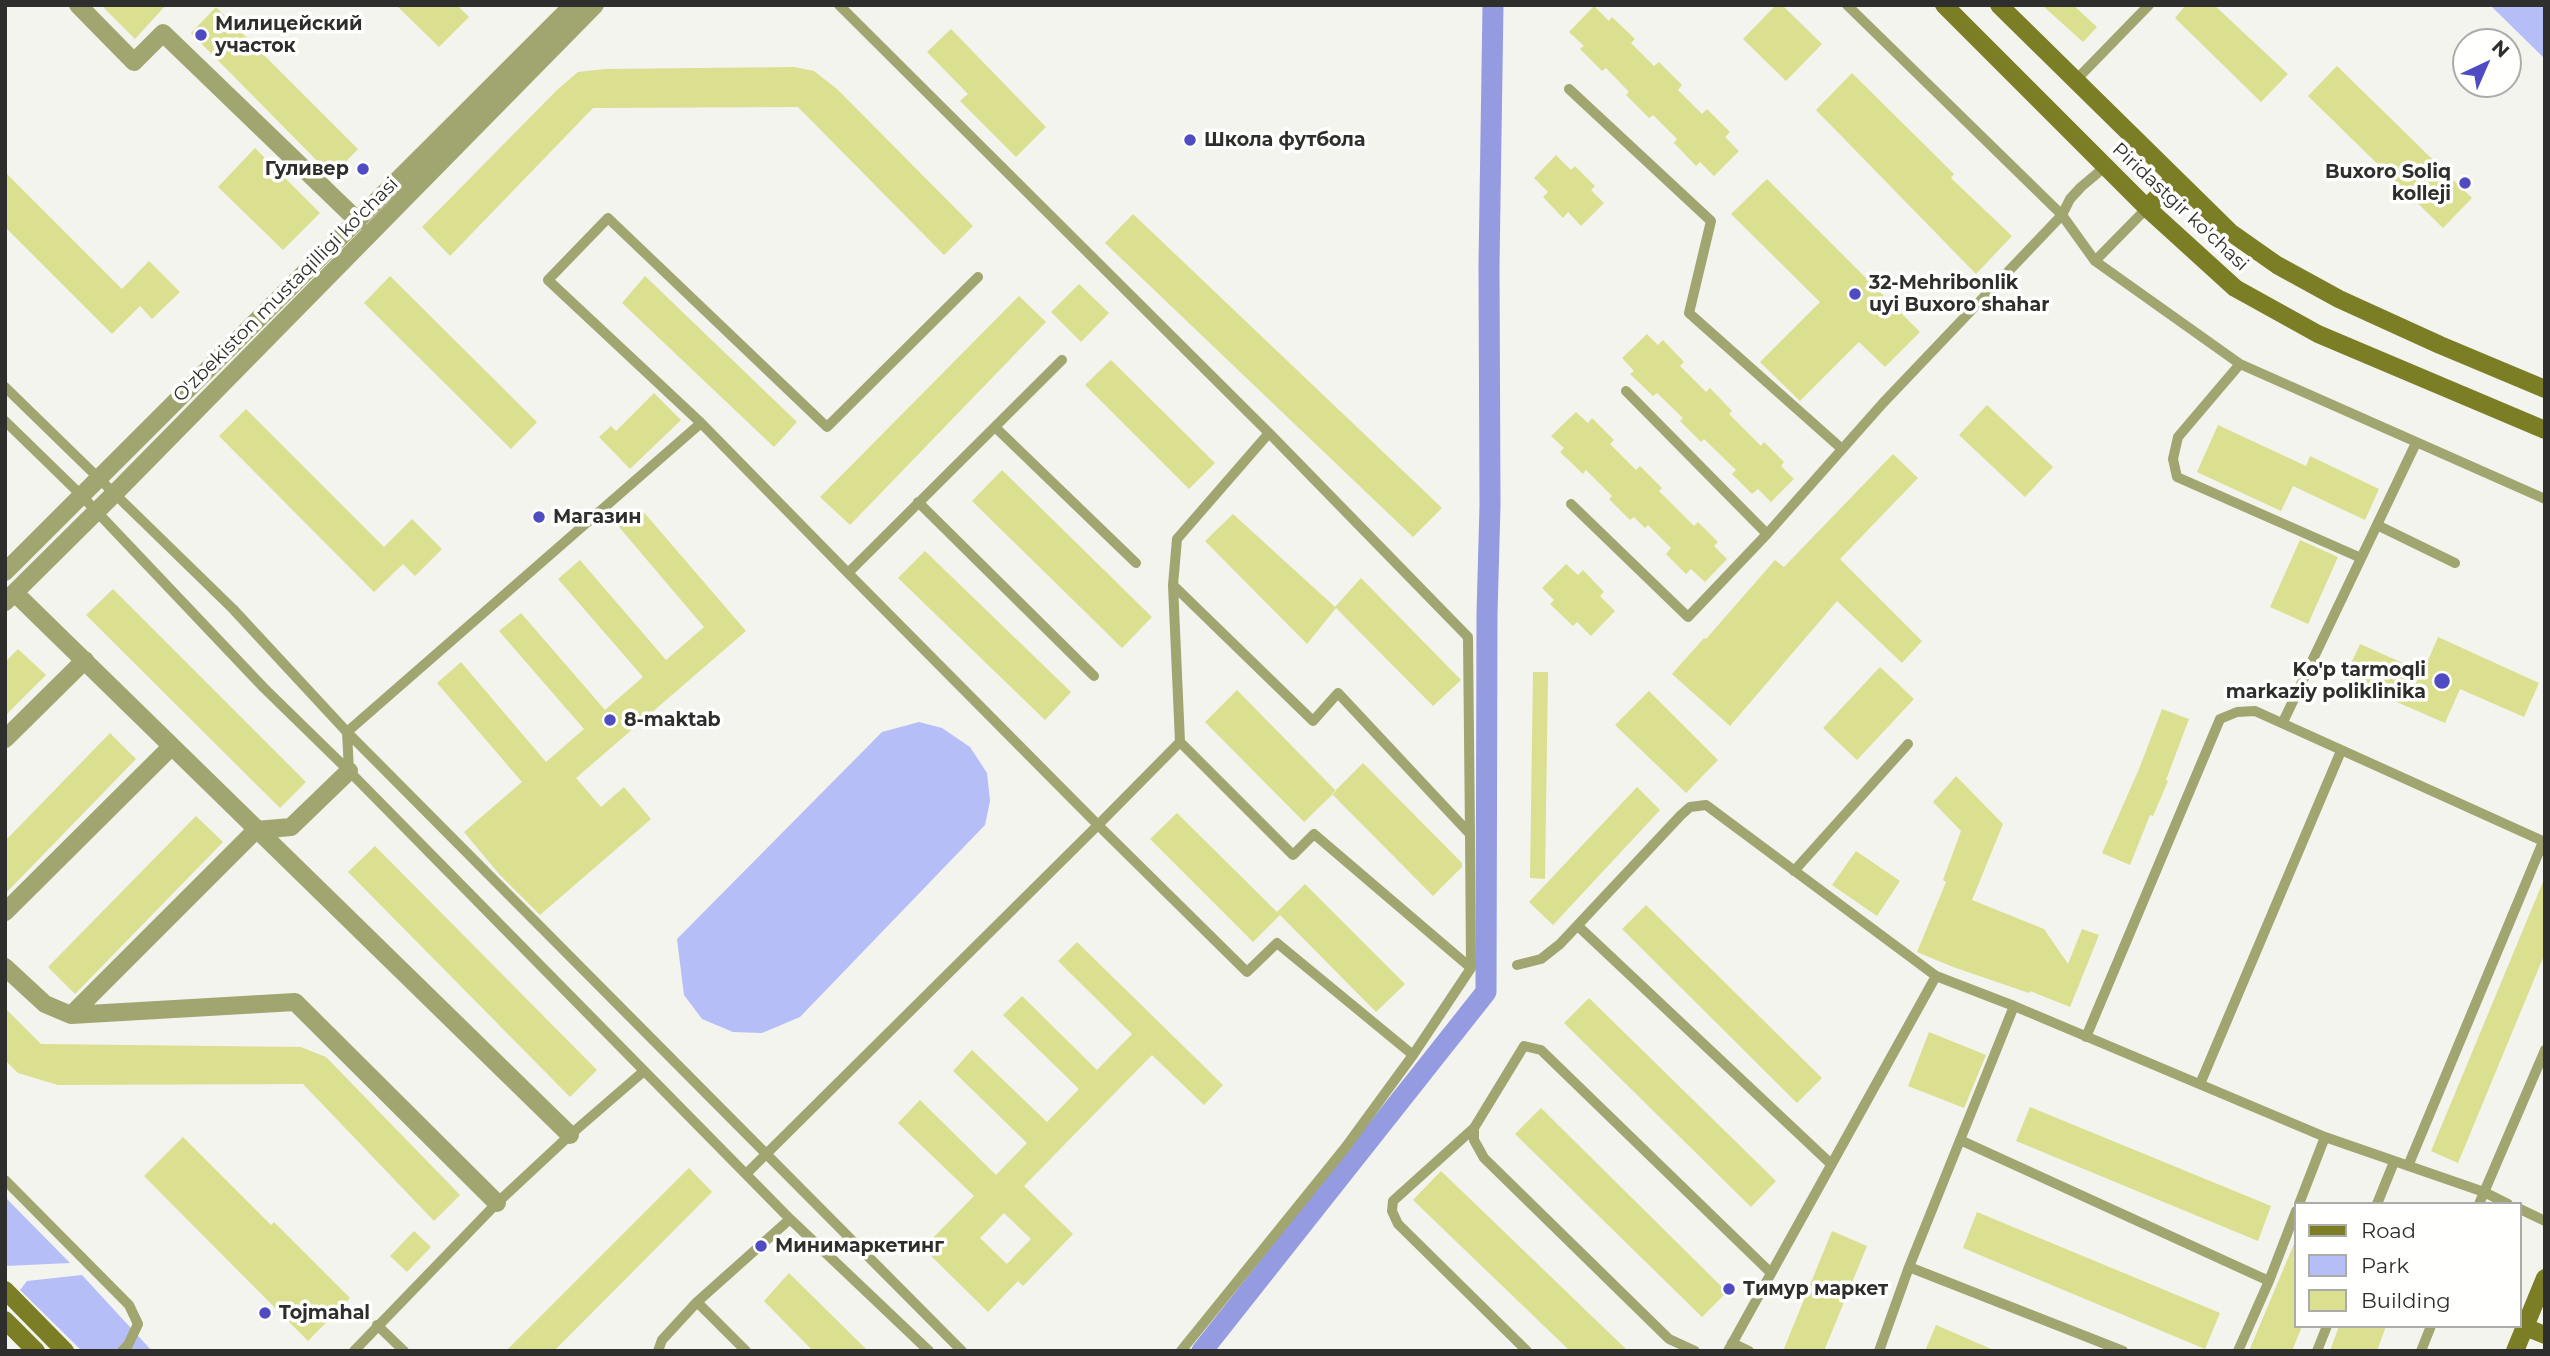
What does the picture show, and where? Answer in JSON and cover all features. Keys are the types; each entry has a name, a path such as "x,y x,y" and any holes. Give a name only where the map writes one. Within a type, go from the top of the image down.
{"main road":[{"name":"Piridastgir ko'chasi","path":"1944,5 2147,208 2235,288 2318,334 2545,430"},
{"name":"Piridastgir ko'chasi","path":"1999,5 2230,232 2277,265 2339,299 2545,389"},
{"path":"2147,208 2174,179"},
{"path":"2515,1351 2545,1279"},
{"path":"5,1290 65,1351"},
{"path":"5,1320 36,1351"},
{"path":"2525,1327 2545,1335"}],"street":[{"path":"78,5 134,62 163,33 358,221"},
{"name":"O'zbekiston mustaqilligi ko'chasi","path":"5,572 80,494 573,5"},
{"name":"O'zbekiston mustaqilligi ko'chasi","path":"10,597 97,512 595,5"},
{"path":"10,597 85,660 570,1135"},
{"path":"5,739 85,660"},
{"path":"5,912 172,746"},
{"path":"71,1015 256,830 291,827 349,771"},
{"path":"5,967 45,1004 71,1015 295,1002 497,1203"}],"lane":[{"path":"839,5 1269,433 1468,637 1471,968 1413,1055 1345,1148 1181,1351"},
{"path":"1847,5 2062,215 2095,261 2240,364 2545,499"},
{"path":"2076,81 2149,5"},
{"path":"1569,89 1711,221 1689,313 1842,449"},
{"path":"1571,504 1688,617 2062,215 2070,199 2106,166"},
{"path":"2095,261 2147,208"},
{"path":"978,277 827,427 608,218 548,280 701,423 1247,972 1278,943 1413,1055"},
{"path":"848,573 1062,360"},
{"path":"2240,364 2178,437 2173,459 2177,477 2361,558"},
{"path":"5,387 233,608 347,732 962,1351"},
{"path":"1626,391 1767,534"},
{"path":"5,421 80,494 264,688 790,1219 929,1351"},
{"path":"347,732 701,423"},
{"path":"995,426 1136,563"},
{"path":"1269,433 1177,538 1173,585 1180,742 1293,855 1314,834 1471,968"},
{"path":"2283,722 2416,443"},
{"path":"918,502 1094,677"},
{"path":"2377,525 2455,563"},
{"path":"1173,585 1313,721 1338,693 1470,834"},
{"path":"2087,1037 2220,719 2237,712 2255,711 2283,722 2341,751 2544,842 2407,1166"},
{"path":"347,732 349,771"},
{"path":"747,1173 1180,742"},
{"path":"1794,871 1908,744"},
{"path":"2200,1084 2341,751"},
{"path":"1517,965 1541,959 1560,944 1690,807 1706,805 1936,976 2014,1006 2325,1137 2484,1192 2504,1202"},
{"path":"1578,926 1831,1164"},
{"path":"1749,1351 1730,1347 1936,976"},
{"path":"1879,1351 1909,1267 2014,1006"},
{"path":"1527,1351 1398,1224 1392,1211 1393,1200 1474,1128 1524,1046 1541,1050 1770,1273"},
{"path":"2480,1202 2545,1050"},
{"path":"354,1351 497,1203 644,1071"},
{"path":"1474,1128 1474,1140 1484,1158 1669,1339 1695,1351"},
{"path":"2300,1202 2325,1137"},
{"path":"1960,1140 2269,1281"},
{"path":"2379,1202 2395,1162"},
{"path":"5,1180 129,1305 138,1324 128,1345 122,1351"},
{"path":"2522,1210 2545,1221"},
{"path":"2238,1351 2294,1216"},
{"path":"658,1351 662,1340 697,1302 790,1219"},
{"path":"1909,1267 2123,1351"},
{"path":"697,1302 746,1351"},
{"path":"377,1325 404,1351"},
{"path":"2317,1351 2326,1328"},
{"path":"2421,1351 2430,1328"}],"green space":[{"path":"2490,5 2545,5 2545,59 2522,36 2522,28 2513,28"},
{"path":"919,722 942,728 970,747 987,773 990,801 985,825 800,1017 762,1033 733,1032 702,1019 684,995 677,939 882,732"},
{"path":"5,1197 70,1263 5,1266"},
{"path":"82,1275 152,1351 82,1351 20,1290 27,1281"}],"building":[{"path":"101,5 166,5 135,39"},
{"path":"396,5 457,5 469,17 439,47"},
{"path":"1776,5 1782,5 1822,44 1786,81 1743,39"},
{"path":"2042,5 2073,5 2097,27 2083,42"},
{"path":"2186,5 2214,5 2288,74 2261,102 2175,18"},
{"path":"1594,6 1609,21 1612,17 1635,39 1631,43 1654,66 1659,62 1682,85 1678,90 1702,114 1707,109 1730,132 1725,137 1739,151 1714,176 1700,162 1696,166 1674,143 1677,139 1653,115 1649,118 1626,95 1629,92 1606,68 1602,71 1580,49 1584,46 1569,32"},
{"path":"216,7 358,149 332,176 191,33"},
{"path":"951,29 1046,127 1016,157 960,101 968,94 927,52"},
{"path":"2337,66 2472,198 2443,228 2308,96"},
{"path":"794,67 814,71 837,89 973,226 944,255 798,107 593,108 450,256 422,227 578,72 605,69"},
{"path":"1852,73 1954,174 1951,178 2012,236 1976,274 1816,110"},
{"path":"255,148 320,213 283,250 218,187"},
{"path":"1556,155 1571,170 1575,166 1595,186 1591,190 1604,203 1581,226 1568,212 1563,218 1543,197 1548,192 1534,178"},
{"path":"5,172 122,289 149,261 180,292 152,319 140,306 112,334 5,227"},
{"path":"1767,179 1920,332 1885,367 1859,342 1800,401 1760,362 1820,302 1731,214"},
{"path":"1133,214 1442,508 1413,537 1105,243"},
{"path":"390,276 537,422 511,449 364,303"},
{"path":"645,276 797,422 774,447 622,303"},
{"path":"1079,284 1109,313 1081,342 1051,312"},
{"path":"1019,296 1046,322 850,525 820,497"},
{"path":"1647,334 1658,345 1663,340 1684,362 1680,366 1706,392 1710,388 1732,411 1729,414 1761,446 1764,442 1784,462 1781,466 1794,479 1771,502 1758,489 1752,494 1732,474 1736,470 1704,439 1701,442 1680,421 1683,418 1657,393 1653,396 1630,374 1634,371 1622,358"},
{"path":"1111,360 1215,463 1189,489 1085,385"},
{"path":"654,393 681,420 630,469 599,437 611,426 616,431"},
{"path":"1987,405 2053,467 2025,497 1959,435"},
{"path":"246,409 384,547 412,519 442,549 415,576 403,564 374,592 219,436"},
{"path":"1576,412 1588,423 1592,418 1614,440 1610,444 1636,470 1640,466 1662,488 1659,491 1694,526 1698,522 1718,542 1714,546 1727,559 1705,582 1691,569 1686,574 1666,554 1671,548 1648,525 1645,528 1634,517 1630,520 1609,499 1612,496 1586,470 1583,474 1560,452 1564,448 1551,436"},
{"path":"2218,425 2306,466 2310,456 2379,489 2365,520 2293,486 2281,511 2197,472"},
{"path":"1893,454 1918,478 1840,559 1922,641 1902,663 1837,601 1730,726 1672,674 1775,560 1784,567"},
{"path":"1002,470 1152,617 1122,648 972,501"},
{"name":"8-maktab","path":"641,509 746,631 576,778 601,807 624,787 651,819 540,915 500,875 464,832 522,782 437,683 461,662 546,762 584,729 499,631 521,613 605,710 643,677 558,579 580,560 666,660 704,627 619,527"},
{"path":"1233,514 1335,607 1361,578 1461,680 1433,706 1336,608 1307,644 1205,541"},
{"path":"2300,540 2338,557 2308,624 2270,607"},
{"path":"925,551 1071,692 1045,720 898,578"},
{"path":"1566,564 1578,575 1583,570 1604,592 1600,596 1615,611 1591,636 1577,622 1573,626 1550,604 1554,600 1542,588"},
{"path":"113,589 306,782 280,808 86,615"},
{"name":"Ko'p tarmoqli markaziy poliklinika","path":"2438,637 2539,683 2524,717 2460,689 2445,723 2344,679 2360,644 2423,672"},
{"path":"18,649 46,675 5,716 5,662"},
{"path":"1880,667 1914,699 1857,760 1823,728"},
{"path":"1533,672 1548,672 1545,879 1530,878"},
{"path":"1237,690 1336,791 1304,822 1205,722"},
{"path":"1649,691 1718,760 1686,793 1615,725"},
{"path":"2162,709 2189,719 2166,780 2168,781 2153,816 2150,815 2130,865 2102,853"},
{"path":"110,733 136,759 5,894 5,841"},
{"path":"1363,763 1462,863 1462,867 1433,896 1332,794"},
{"path":"1956,776 2003,824 1972,900 2044,929 2068,964 2082,929 2099,935 2070,1007 1917,952 1946,882 1943,880 1961,831 1933,802"},
{"path":"1637,787 1660,810 1553,925 1529,902"},
{"path":"1177,813 1280,915 1253,942 1150,839"},
{"path":"196,816 223,842 75,994 48,967"},
{"path":"375,846 597,1070 570,1097 348,872"},
{"path":"1856,851 1900,881 1877,916 1832,885"},
{"path":"2545,877 2545,953 2458,1163 2431,1151"},
{"path":"1305,884 1405,984 1376,1012 1277,912"},
{"path":"1646,905 1822,1078 1797,1103 1622,929"},
{"path":"1077,942 1223,1085 1204,1105 1152,1055 1024,1186 1073,1234 1023,1286 1018,1281 988,1312 923,1248 974,1196 898,1123 920,1100 996,1175 1027,1143 953,1071 972,1050 1047,1122 1079,1089 1003,1015 1022,996 1097,1070 1132,1034 1058,961","holes":["1004,1213 1031,1239 1007,1264 980,1238"]},
{"path":"1589,998 1776,1181 1751,1207 1564,1023"},
{"path":"5,1008 41,1044 301,1047 326,1057 460,1195 434,1221 303,1084 58,1085 18,1073 5,1060"},
{"path":"1929,1032 1986,1055 1964,1108 1908,1086"},
{"path":"2030,1107 2271,1206 2258,1241 2016,1141"},
{"path":"1541,1108 1727,1292 1702,1317 1515,1134"},
{"path":"183,1137 271,1225 274,1222 350,1298 308,1341 144,1176"},
{"path":"689,1168 712,1192 554,1351 506,1351"},
{"path":"1441,1171 1628,1351 1570,1351 1413,1200"},
{"path":"1977,1212 2220,1313 2205,1349 1963,1248"},
{"path":"414,1231 431,1247 407,1272 390,1256"},
{"path":"1832,1231 1867,1246 1824,1351 1783,1351"},
{"path":"2294,1244 2294,1328 2301,1328 2292,1351 2249,1351"},
{"path":"789,1273 868,1351 813,1351 764,1301"},
{"path":"1936,1325 1996,1351 1925,1351"},
{"path":"2338,1328 2385,1328 2377,1351 2330,1351"}],"waterway":[{"path":"1202,1351 1486,992 1489,266 1493,5"}],"place":[{"name":"Милицейский участок","path":"201,35"},
{"name":"Школа футбола","path":"1190,140"},
{"name":"Гуливер","path":"363,169"},
{"name":"Buxoro Soliq kolleji","path":"2465,183"},
{"name":"32-Mehribonlik uyi Buxoro shahar","path":"1855,294"},
{"name":"Магазин","path":"539,517"},
{"name":"Ko'p tarmoqli markaziy poliklinika","path":"2442,681"},
{"name":"8-maktab","path":"610,720"},
{"name":"Минимаркетинг","path":"761,1246"},
{"name":"Тимур маркет","path":"1729,1289"},
{"name":"Tojmahal","path":"265,1313"}]}
